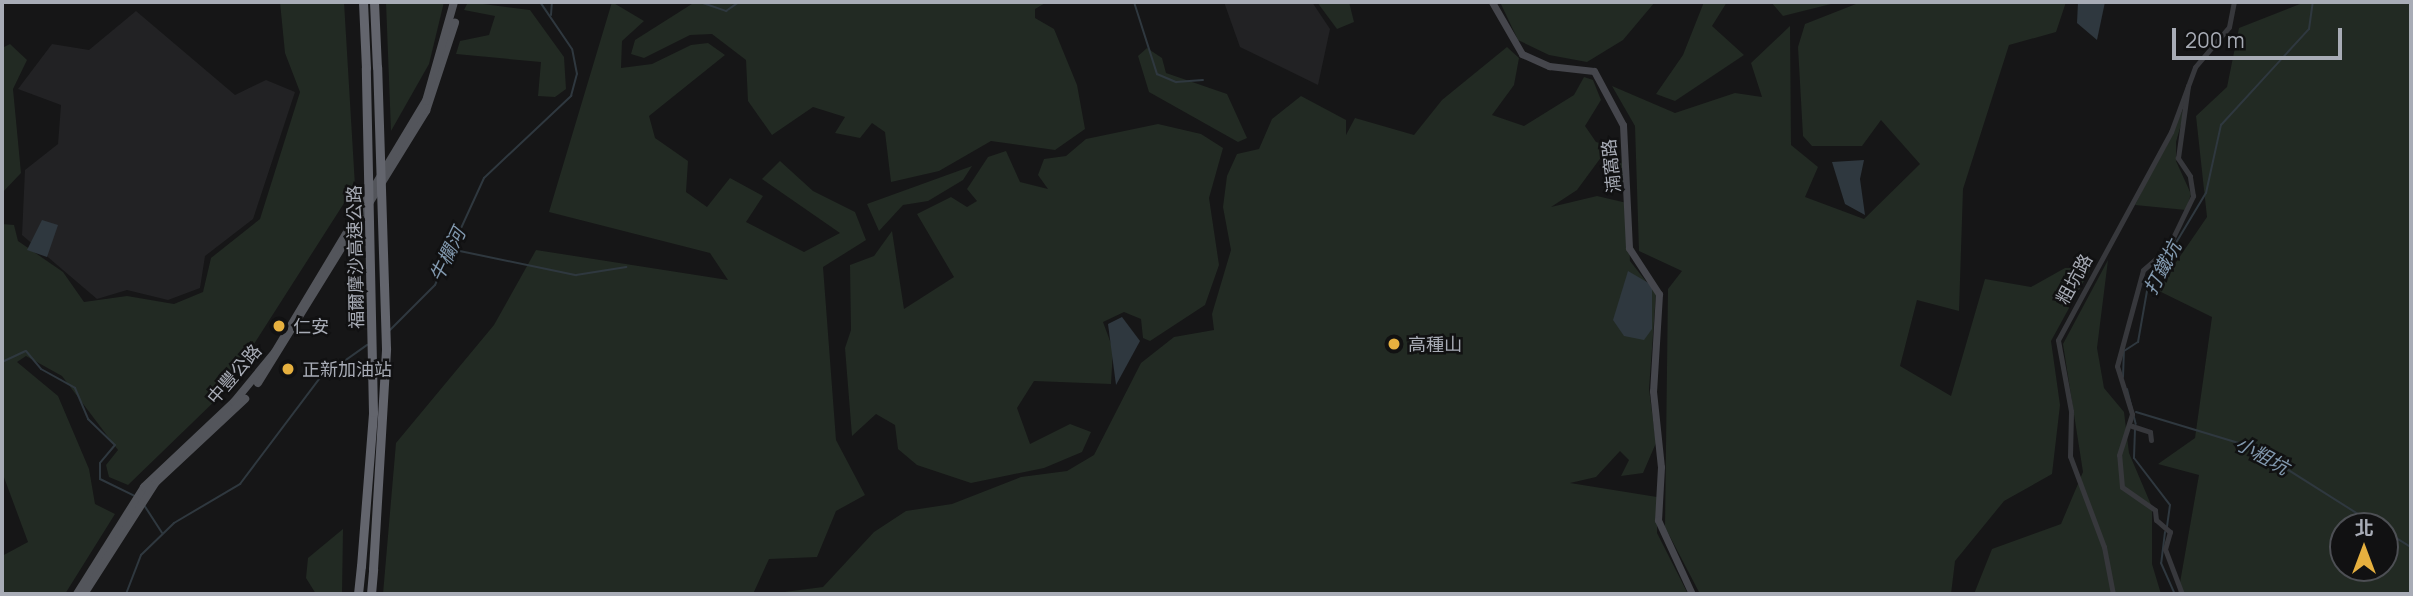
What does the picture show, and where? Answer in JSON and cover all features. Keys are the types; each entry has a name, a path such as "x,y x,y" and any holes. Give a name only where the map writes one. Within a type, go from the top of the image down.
{"highway":[{"name":"福爾摩沙高速公路","path":"358,594 373,412 363,2"},
{"name":"福爾摩沙高速公路","path":"371,594 386,348 374,2"}],"main road":[{"name":"中豐公路","path":"77,594 139,499 278,354 403,139 437,92 457,2"},
{"name":"中豐公路","path":"83,594 139,499"}],"street":[{"name":"湳窩路","path":"1492,2 1508,37 1534,62 1594,71 1623,125 1629,248 1657,285 1658,349 1653,391 1661,467 1658,520 1692,594"},
{"name":"粗坑路","path":"2113,594 2105,547 2071,462 2071,411 2057,346 2124,207 2171,132 2187,83 2229,27 2234,2"},
{"path":"2182,594 2165,549 2170,531 2162,529 2155,510 2122,487 2119,455 2132,426 2117,366 2143,270 2168,248 2193,195 2190,176 2178,158 2187,83"},
{"path":"2132,426 2142,428 2151,440"}],"shaded area":[{"path":"280,2 344,2 355,186 222,394 128,485 109,477 106,465 118,450 62,376 26,356 17,362 58,396 89,469 95,504 115,514 65,594 2,594 2,556 28,542 2,472 2,224 14,225 18,241 63,272 84,302 127,296 174,304 203,292 211,258 260,219 300,92 285,53"},
{"path":"386,2 444,2 429,64 391,131"},
{"path":"468,2 530,10 564,57 566,89 555,97 538,96 541,62 456,54 460,41 489,35 495,16 464,10"},
{"path":"612,2 644,21 622,41 621,68 652,64 691,45 708,43 725,55 649,116 655,138 688,161 686,192 707,207 730,178 763,196 746,222 804,252 840,233 762,179 780,161 813,191 855,212 866,240 823,267 836,440 865,495 836,511 817,557 769,559 753,594 383,594 396,443 494,325 536,250 728,280 710,253 549,212"},
{"path":"695,2 1047,2 1035,9 1035,18 1054,29 1077,85 1085,129 1055,150 991,141 939,171 891,182 885,132 872,123 860,138 835,133 845,117 813,107 772,135 748,101 746,60 712,34 690,35 644,58 631,54 635,40"},
{"path":"1224,2 1312,2 1330,29 1318,85 1240,47"},
{"path":"1317,2 1349,2 1354,22 1337,29"},
{"path":"1500,2 1655,2 1623,40 1587,62 1549,55 1518,40"},
{"path":"1704,2 1727,2 1712,26 1744,55 1675,101 1656,94 1683,55"},
{"path":"1771,2 1839,2 1783,16"},
{"path":"1861,2 2066,2 2056,32 2009,45 1963,189 1959,311 1917,300 1900,366 1951,396 1985,279 2031,287 2065,268 2091,268 2051,341 2060,405 2052,474 2004,501 1955,561 1951,594 1700,594 1665,527 1668,289 1682,271 1639,251 1635,126 1612,86 1675,113 1735,93 1762,97 1751,63 1790,26 1791,145 1818,167 1805,197 1864,219 1920,164 1881,120 1862,146 1812,146 1803,136 1798,47 1805,24"},
{"path":"2078,2 2105,2 2097,40 2077,23"},
{"path":"2305,2 2411,2 2411,594 2178,594 2199,475 2158,464 2195,438 2212,317 2157,290 2207,217 2196,116 2227,87 2239,28"},
{"path":"136,11 235,95 266,80 295,92 253,219 205,256 200,288 168,300 127,290 97,299 22,235 25,170 58,144 61,105 18,89 52,44 89,50"},
{"path":"10,44 27,60 13,89 21,173 2,193 2,48"},
{"path":"1507,47 1519,58 1514,85 1492,115 1524,126 1574,95 1584,77 1593,80 1601,100 1585,126 1596,142 1617,148 1627,180 1622,189 1615,159 1602,156 1577,190 1551,207 1597,196 1627,203 1630,261 1656,294 1649,389 1656,443 1643,473 1621,476 1629,460 1620,451 1596,477 1570,483 1657,497 1657,533 1688,594 769,594 823,587 874,532 906,511 952,504 1021,477 1067,471 1094,455 1141,363 1174,337 1214,330 1212,314 1231,250 1223,207 1227,176 1237,154 1259,149 1272,119 1301,96 1346,120 1346,135 1355,118 1414,135 1442,100"},
{"path":"1147,48 1162,58 1166,73 1227,94 1247,138 1238,142 1149,92 1138,56"},
{"path":"2188,100 2176,142 2176,161 2191,194 2186,210 2135,205"},
{"path":"1158,124 1201,134 1223,148 1209,198 1219,265 1205,305 1150,341 1143,338 1141,319 1124,312 1103,322 1113,349 1111,384 1034,381 1017,408 1030,444 1070,424 1091,432 1082,452 1044,468 971,483 917,465 898,449 895,425 876,414 852,436 845,348 851,330 850,265 874,256 892,231 904,309 954,277 917,214 951,197 967,207 977,201 967,189 988,157 1006,151 1020,182 1048,189 1038,175 1044,159 1066,156 1086,139"},
{"path":"1864,160 1860,179 1865,215 1845,204 1832,162"},
{"path":"972,166 963,180 928,201 903,205 879,231 867,204"},
{"path":"42,220 58,225 47,257 27,250"},
{"path":"2108,260 2097,348 2104,388 2124,412 2129,453 2152,507 2152,564 2161,594 1974,594 1992,549 2061,524 2083,472 2063,344"},
{"path":"1628,271 1652,285 1652,329 1644,340 1624,336 1613,320"},
{"path":"1122,317 1140,341 1116,385 1108,324"},
{"path":"343,529 342,594 316,594 306,578 308,558"}],"waterway":[{"name":"牛欄河","path":"389,331 435,285 484,178 571,96 577,74 572,49 540,2"},
{"path":"551,15 552,2"},
{"path":"700,2 726,11 739,2"},
{"path":"1134,2 1157,74 1176,82 1203,80"},
{"name":"打鐵坑","path":"2123,377 2124,351 2138,342 2147,291 2206,193 2221,125 2309,29 2313,2"},
{"path":"450,249 576,275 626,267"},
{"name":"牛欄河","path":"126,594 141,555 174,523 240,484 319,379 367,345"},
{"path":"2,362 26,351 41,369 75,388 88,419 115,445 100,463 100,479 135,496"},
{"name":"打鐵坑","path":"2127,389 2136,424"},
{"name":"小粗坑","path":"2136,412 2252,447 2355,512"},
{"name":"打鐵坑","path":"2135,429 2134,458 2170,505 2167,527"},
{"path":"144,505 162,533"},
{"name":"打鐵坑","path":"2165,532 2161,563 2175,594"},
{"name":"小粗坑","path":"2399,540 2411,547"}],"place":[{"name":"仁安","path":"279,326"},
{"name":"高種山","path":"1394,344"},
{"name":"正新加油站","path":"288,369"}]}
